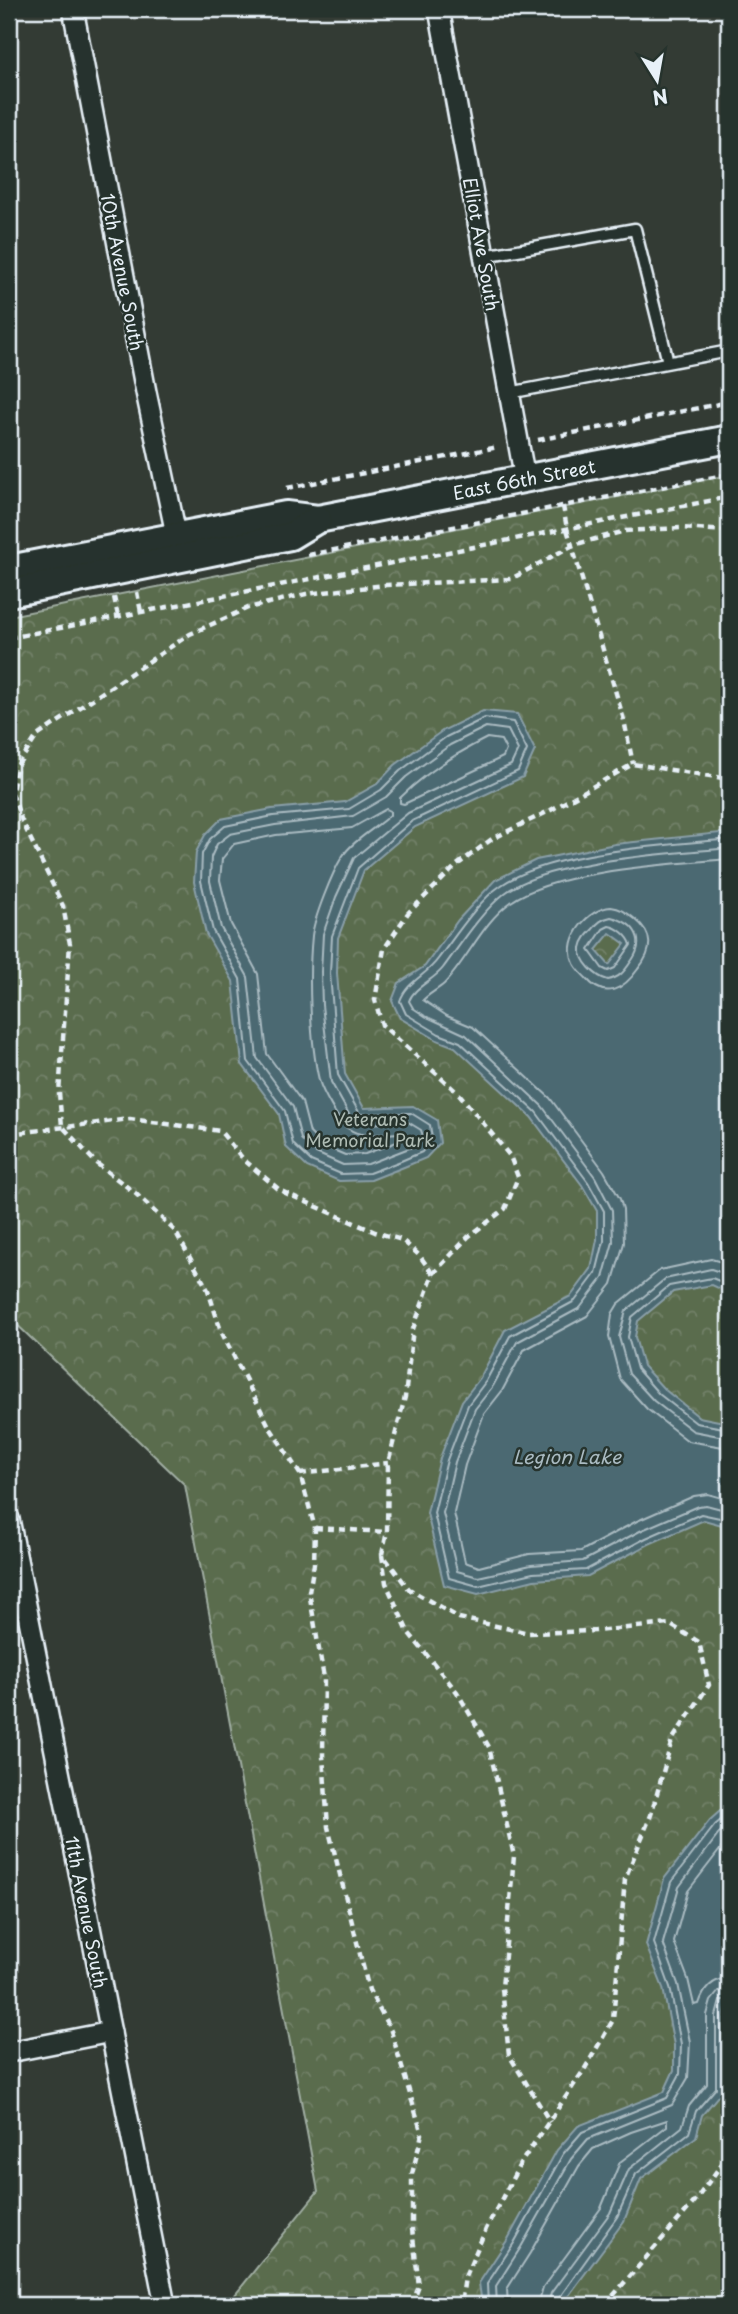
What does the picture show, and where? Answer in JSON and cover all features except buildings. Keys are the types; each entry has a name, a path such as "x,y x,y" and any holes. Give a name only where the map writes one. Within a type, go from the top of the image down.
{"main road":[{"name":"East 66th Street","path":"9,569 176,534 286,515 318,519 729,439"},
{"name":"East 66th Street","path":"9,593 290,536 318,519"}],"street":[{"name":"10th Avenue South","path":"73,9 146,392 176,534"},
{"name":"Elliot Ave South","path":"439,9 525,479"},
{"name":"11th Avenue South","path":"9,1519 165,2305"},
{"path":"9,2052 111,2032"}],"lane":[{"path":"484,256 635,229 668,362"},
{"path":"509,393 729,351"}],"path":[{"path":"285,489 729,402"},
{"path":"303,556 729,474"},
{"path":"9,638 729,497"},
{"path":"563,506 624,720 633,764"},
{"path":"412,2305 419,2286 412,2229 412,2174 422,2134 391,2031 369,1990 328,1827 323,1756 324,1678 309,1592 314,1564 315,1528 300,1474 269,1426 221,1331 208,1290 174,1231 135,1193 96,1163 62,1126 59,1093 70,944 63,906 21,820 12,793 16,766 37,736 190,634 247,608 306,594 373,586 511,579 573,545 625,531 681,528 729,531"},
{"path":"113,593 146,587"},
{"path":"550,2122 509,2055 502,1988 514,1856 489,1747 457,1692 408,1632 386,1583 382,1554 387,1532 388,1463 405,1397 413,1329 433,1273 468,1237 505,1209 519,1177 510,1156 460,1095 382,1025 375,1000 384,949 408,913 457,864 492,839 551,810 633,764 723,778 729,776"},
{"path":"9,1134 130,1119 220,1131 244,1160 281,1191 375,1232 402,1240 419,1255 433,1273"},
{"path":"300,1474 388,1463"},
{"path":"315,1528 387,1532"},
{"path":"382,1554 408,1589 459,1618 529,1633 595,1631 668,1624 699,1642 709,1685 672,1740 651,1815 625,1879 613,2021 550,2122 520,2164 486,2229 465,2277 461,2305"},
{"path":"605,2305 695,2201 729,2154"}],"green space":[{"name":"Veterans Memorial Park","path":"729,475 729,2305 227,2305 318,2191 185,1485 9,1317 9,616"}],"water":[{"path":"483,711 517,714 535,750 523,777 415,827 364,870 338,938 337,973 345,1074 364,1108 413,1106 437,1120 440,1143 426,1158 371,1180 339,1181 307,1167 286,1147 279,1114 242,1064 233,981 206,934 194,882 196,852 205,835 221,819 272,809 345,802 377,784 395,765 442,731"},
{"name":"Legion Lake","path":"729,832 729,1293 712,1285 673,1292 638,1321 635,1337 643,1366 664,1389 699,1417 729,1423 729,1527 704,1520 649,1544 588,1576 534,1580 478,1594 444,1585 427,1513 440,1458 462,1401 480,1378 505,1330 571,1296 591,1269 597,1240 597,1211 582,1185 531,1117 455,1047 437,1040 400,1018 392,1001 399,983 425,966 458,920 495,880 536,860 615,844","holes":["610,933 625,944 609,965 596,950"]},
{"path":"729,1803 729,1995 722,2042 724,2089 702,2115 696,2137 641,2179 624,2221 564,2302 560,2305 482,2305 479,2283 508,2239 557,2150 578,2126 664,2092 674,2070 674,2045 663,1988 646,1945 664,1879 710,1820"}]}
